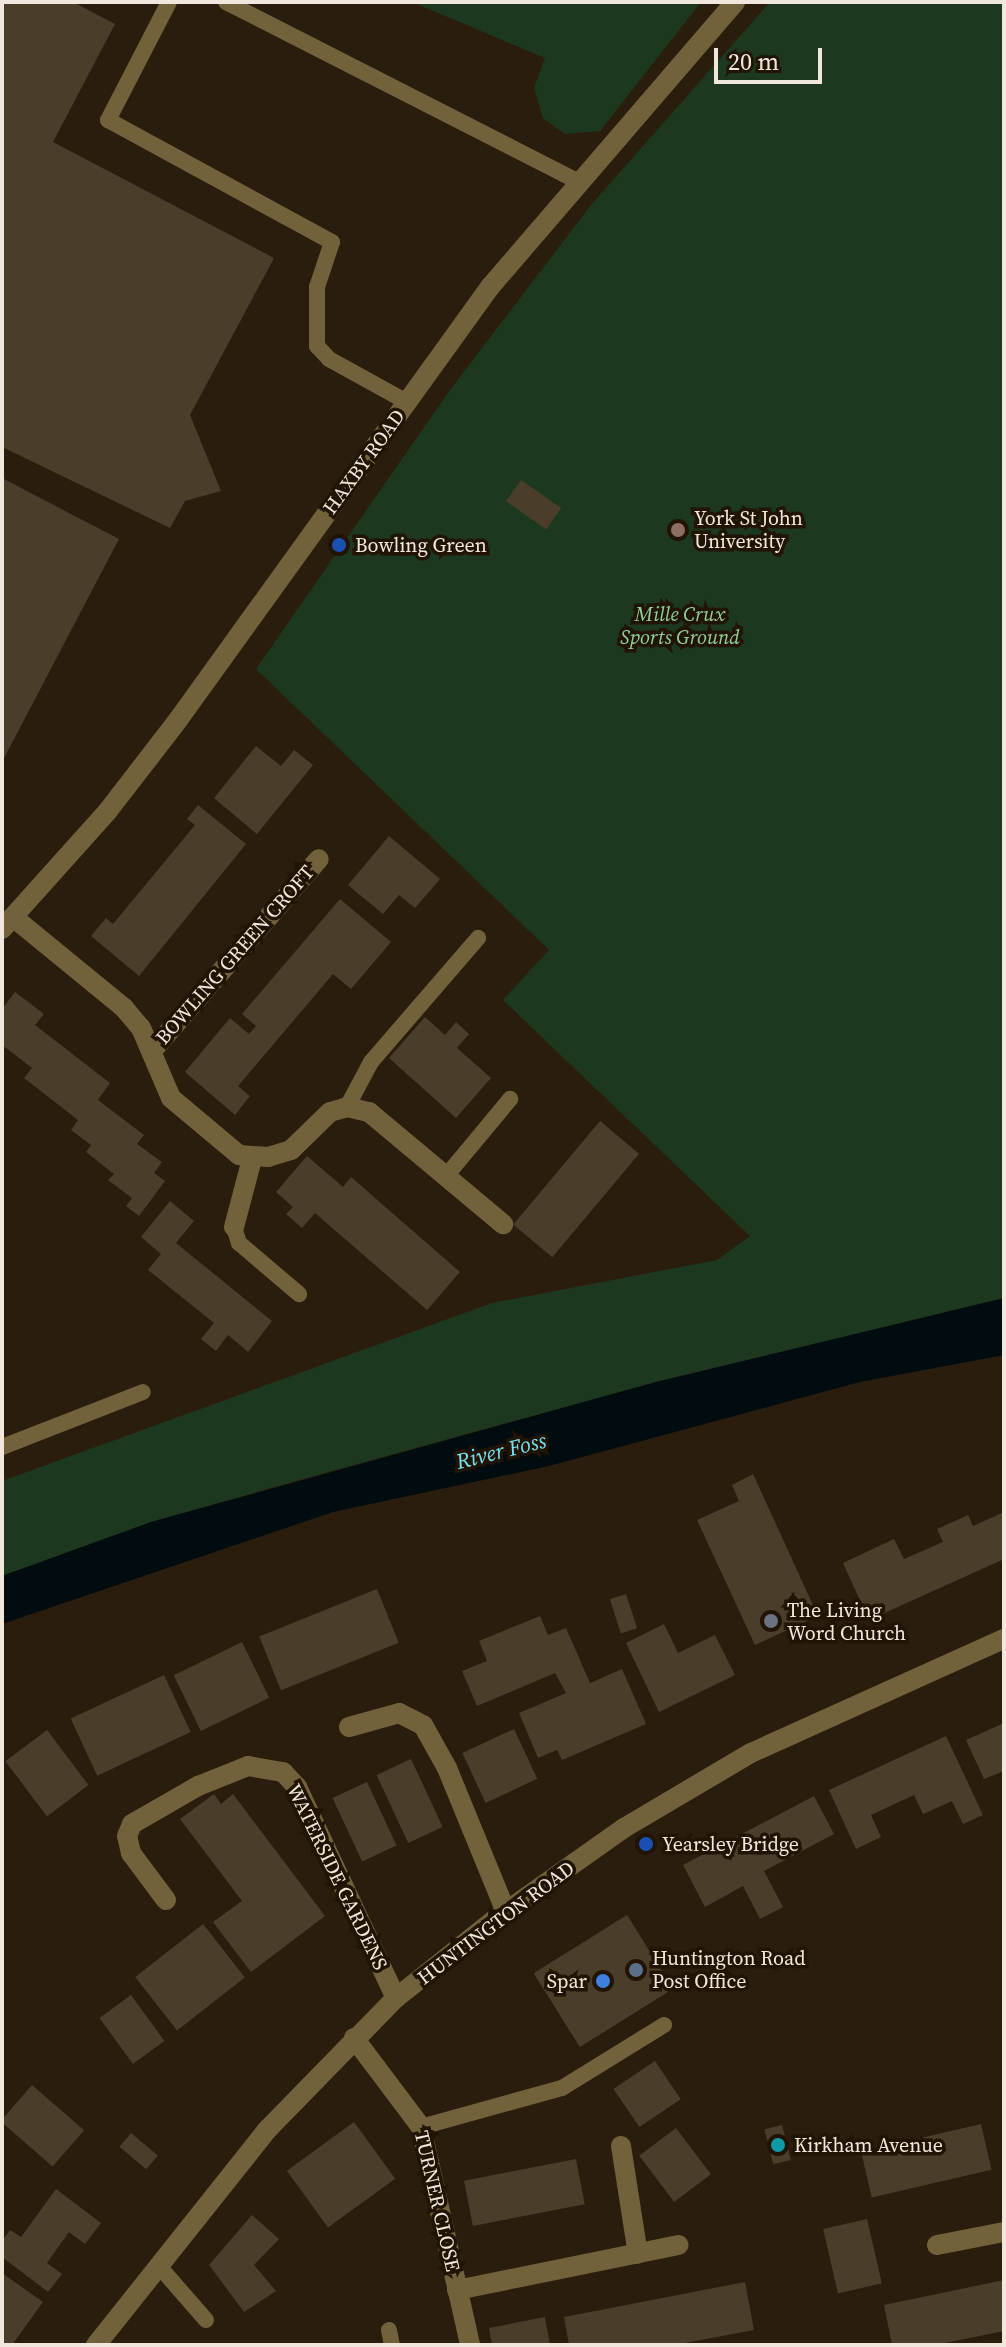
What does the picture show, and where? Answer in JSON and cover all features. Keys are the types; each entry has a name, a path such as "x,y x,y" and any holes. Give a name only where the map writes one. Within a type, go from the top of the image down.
{"street":[{"name":"HAXBY ROAD","path":"8,923 107,812 178,720 490,287 735,2"},
{"name":"BOWLING GREEN CROFT","path":"152,1051 319,859"},
{"path":"8,923 124,1008 152,1051 171,1098 223,1144 252,1159 291,1150 330,1112 347,1107 369,1112 503,1224"},
{"path":"234,1227 252,1159"},
{"name":"HUNTINGTON ROAD","path":"96,2345 266,2131 354,2038 396,1998 506,1912 624,1828 751,1753 1004,1639"},
{"path":"349,1727 399,1713 423,1725 447,1768 506,1912"},
{"name":"WATERSIDE GARDENS","path":"166,1900 131,1853 127,1836 132,1824 198,1786 248,1766 283,1772 297,1787 396,1998"},
{"name":"TURNER CLOSE","path":"354,2038 421,2127 470,2345"},
{"path":"621,2146 638,2254"},
{"path":"937,2245 1004,2232"},
{"name":"TURNER CLOSE","path":"457,2290 678,2245"}],"lane":[{"path":"169,2 108,120 332,242 317,287 317,346 329,359 407,402"},
{"path":"226,2 579,182"},
{"path":"347,1107 371,1062 478,938"},
{"path":"447,1175 510,1099"},
{"path":"234,1227 239,1243 299,1294"},
{"path":"2,1447 143,1392"},
{"path":"421,2127 562,2088 664,2025"},
{"path":"158,2265 206,2320"}],"green space":[{"path":"412,2 701,2 600,131 565,134 543,118 534,88 545,58"},
{"name":"Mille Crux Sports Ground","path":"770,2 1004,2 1004,1298 656,1382 310,1477 151,1522 2,1576 2,1481 492,1303 717,1260 750,1236 503,1000 549,950 256,669 450,390 591,205"}],"water":[{"name":"River Foss","path":"1004,1298 1004,1355 860,1382 549,1466 333,1512 2,1624 2,1576 151,1522 656,1382"}],"building":[{"path":"2,2 73,2 115,24 53,142 274,258 190,415 221,491 185,501 170,528 2,447"},
{"path":"2,478 119,539 2,762"},
{"path":"521,480 561,508 546,529 506,501"},
{"path":"256,746 281,766 294,750 313,765 257,834 214,798"},
{"path":"198,805 246,844 139,976 91,936 106,918 113,924 195,825 187,819"},
{"path":"389,836 440,879 415,908 399,895 383,914 348,885"},
{"path":"340,899 391,942 351,989 333,974 238,1086 250,1096 235,1115 185,1072 230,1018 249,1034 256,1026 242,1014"},
{"path":"15,992 44,1014 35,1025 110,1083 98,1100 144,1135 137,1144 162,1162 154,1173 165,1181 139,1216 126,1206 132,1198 108,1180 114,1174 86,1152 91,1145 71,1130 78,1120 24,1078 32,1068 2,1045 2,1009"},
{"path":"425,1017 445,1035 456,1022 469,1034 457,1048 491,1078 456,1118 389,1058"},
{"path":"600,1121 639,1154 552,1257 513,1224"},
{"path":"307,1156 343,1187 351,1177 460,1272 427,1310 315,1213 302,1228 286,1214 293,1207 276,1192"},
{"path":"170,1201 194,1221 176,1243 272,1321 248,1352 228,1335 216,1351 201,1339 214,1323 148,1270 161,1254 141,1237"},
{"path":"753,1474 818,1616 755,1645 697,1520 739,1501 732,1485"},
{"path":"1004,1512 1004,1559 869,1620 843,1563 894,1539 904,1559 943,1542 937,1529 968,1515 973,1526"},
{"path":"377,1589 399,1643 281,1690 259,1637"},
{"path":"626,1594 637,1628 621,1633 610,1599"},
{"path":"540,1616 548,1635 566,1628 590,1683 622,1669 646,1724 562,1760 557,1750 538,1758 519,1713 566,1693 555,1673 477,1706 462,1671 487,1661 479,1641"},
{"path":"664,1624 678,1653 715,1635 735,1675 659,1712 626,1643"},
{"path":"242,1642 269,1698 201,1731 174,1675"},
{"path":"164,1675 191,1732 97,1776 71,1719"},
{"path":"1004,1723 1004,1771 984,1779 966,1740"},
{"path":"514,1729 537,1779 486,1803 462,1753"},
{"path":"47,1730 89,1785 47,1816 5,1761"},
{"path":"946,1736 983,1815 963,1824 952,1801 923,1814 914,1795 871,1815 881,1837 856,1849 829,1790"},
{"path":"411,1759 443,1827 408,1843 377,1775"},
{"path":"367,1782 397,1845 362,1862 333,1798"},
{"path":"214,1794 221,1804 233,1794 325,1916 251,1972 213,1922 242,1901 180,1819"},
{"path":"814,1796 834,1834 764,1871 783,1907 760,1919 743,1886 705,1907 683,1865"},
{"name":"Spar","path":"627,1915 673,1989 580,2047 534,1973"},
{"path":"203,1924 245,1978 177,2031 135,1977"},
{"path":"131,1995 165,2041 133,2064 99,2018"},
{"path":"655,2061 681,2099 639,2127 614,2089"},
{"path":"32,2085 84,2130 53,2166 2,2123"},
{"path":"354,2122 395,2179 328,2227 287,2171"},
{"path":"981,2124 992,2170 872,2197 861,2152"},
{"name":"Kirkham Avenue","path":"782,2125 791,2160 773,2164 765,2129"},
{"path":"676,2128 711,2174 674,2202 639,2156"},
{"path":"131,2133 158,2155 146,2169 119,2147"},
{"path":"576,2159 585,2204 473,2226 464,2181"},
{"path":"56,2189 101,2223 85,2244 69,2232 47,2263 62,2274 48,2292 2,2257 2,2241 10,2230 21,2237"},
{"path":"252,2215 279,2239 254,2265 276,2291 244,2312 209,2265"},
{"path":"867,2219 882,2283 838,2293 823,2229"},
{"path":"2,2273 43,2302 12,2345 2,2345"},
{"path":"1004,2280 1004,2331 935,2345 892,2345 884,2305"},
{"path":"745,2282 754,2330 674,2345 569,2345 564,2317"},
{"path":"545,2317 550,2345 492,2345 489,2328"}],"place":[{"name":"York St John University","path":"678,530"},
{"name":"Bowling Green","path":"339,545"},
{"name":"The Living Word Church","path":"771,1621"},
{"name":"Yearsley Bridge","path":"646,1844"},
{"name":"Huntington Road Post Office","path":"636,1970"},
{"name":"Spar","path":"603,1981"},
{"name":"Kirkham Avenue","path":"778,2145"}]}
